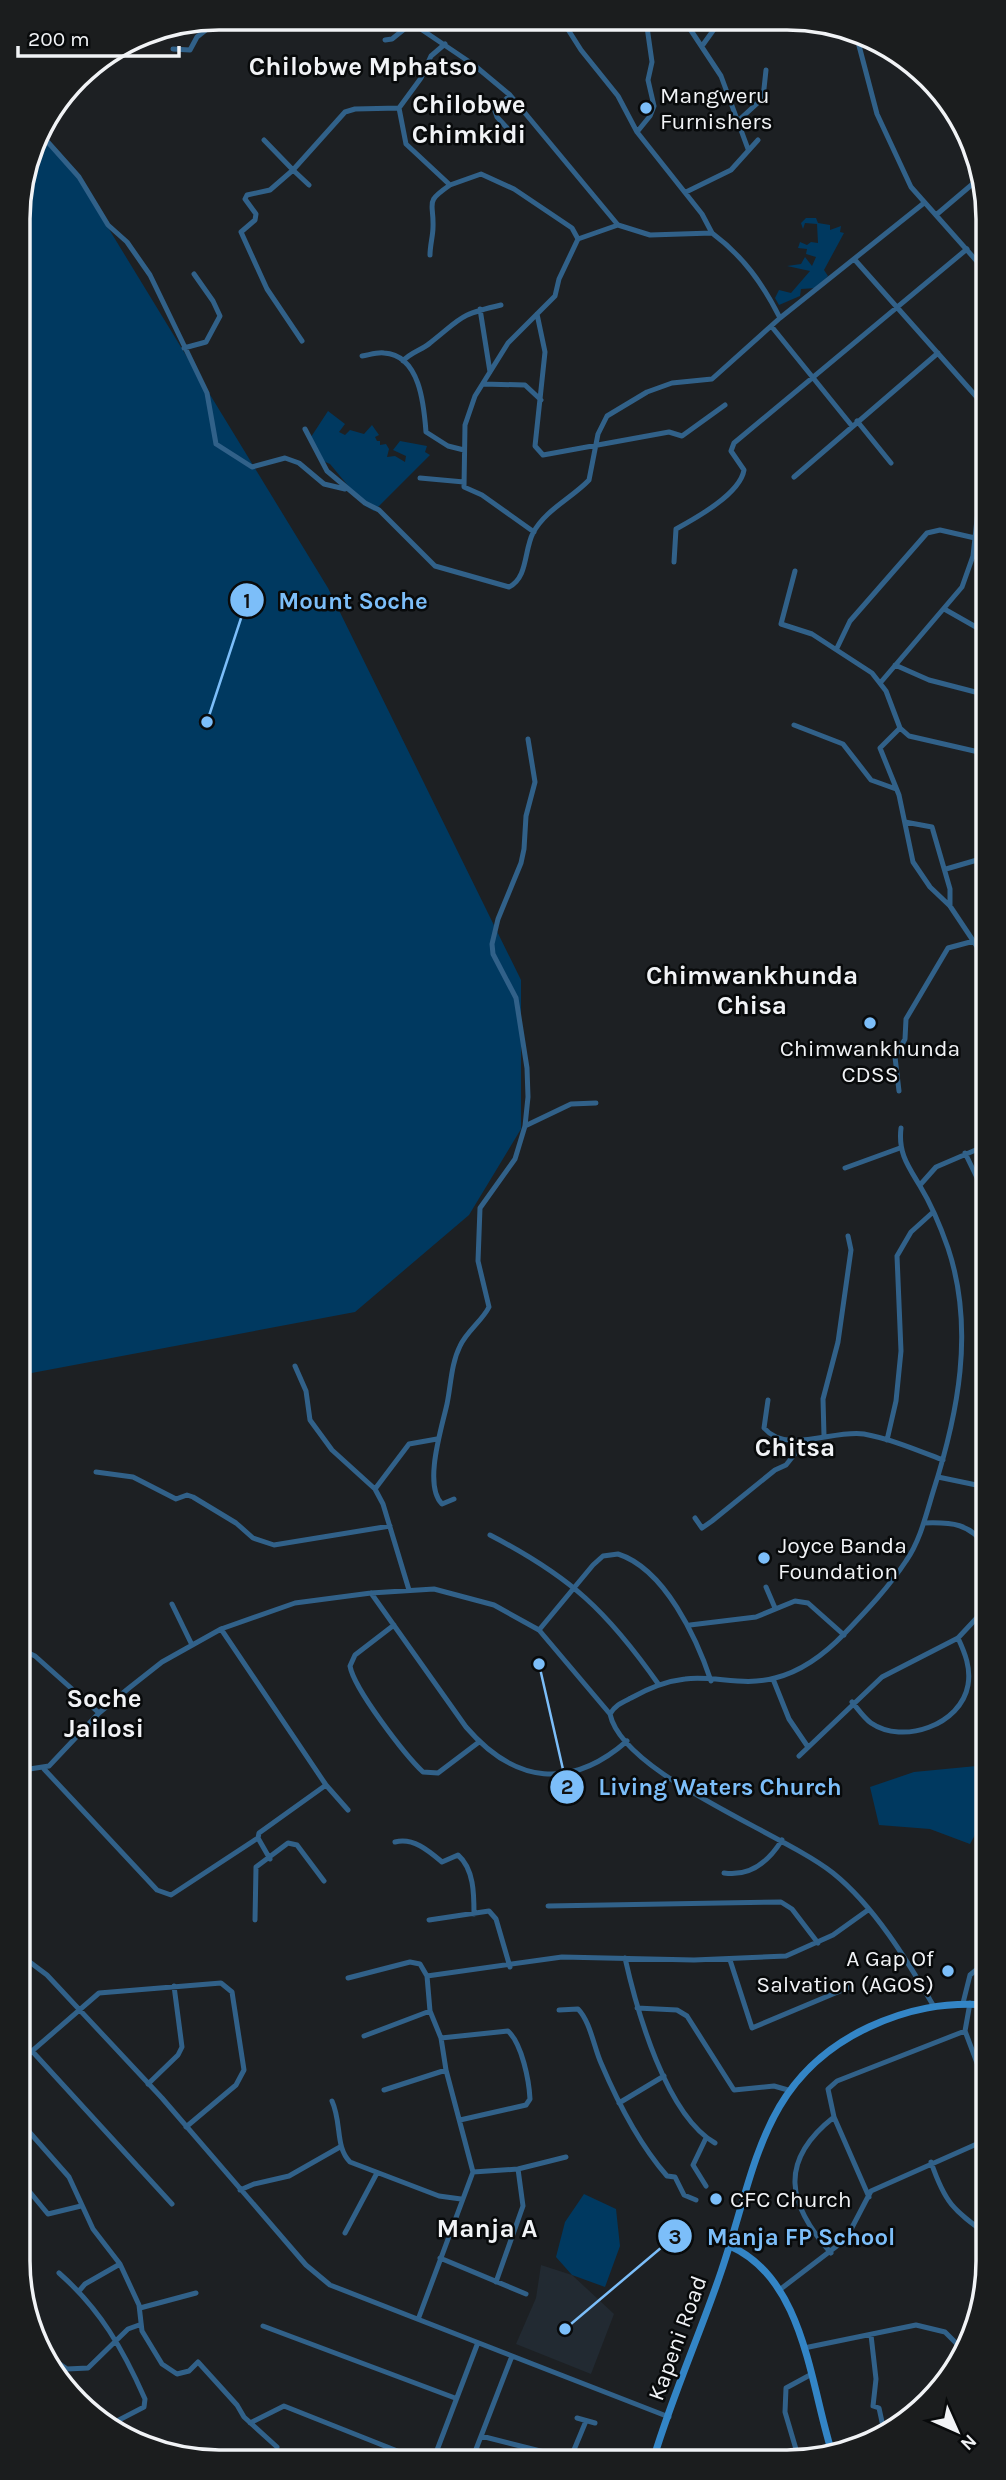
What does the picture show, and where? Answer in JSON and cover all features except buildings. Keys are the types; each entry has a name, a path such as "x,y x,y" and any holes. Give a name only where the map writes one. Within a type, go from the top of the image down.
{"main road":[{"name":"Kapeni Road","path":"657,2450 730,2246 757,2157 772,2117 788,2090 812,2063 855,2034 901,2014 933,2005 976,2003"},
{"path":"730,2246 754,2258 782,2288 804,2348 830,2445"}],"street":[{"path":"385,40 392,39 403,30"},
{"path":"424,30 510,95 618,225 650,235 712,233"},
{"path":"569,30 625,106 637,132 686,192 712,233 736,252 758,279 780,318"},
{"path":"637,132 650,116 654,106 649,80 652,62 647,30"},
{"path":"691,30 721,76 748,149"},
{"path":"702,46 714,30"},
{"path":"173,48 190,50 197,37 205,31"},
{"path":"444,44 431,56 421,78 399,108 406,144 450,185"},
{"path":"859,44 877,114 911,187 976,259"},
{"path":"739,120 763,98 766,70"},
{"path":"508,129 495,111 510,95"},
{"path":"302,341 267,289 241,232 255,220 256,214 245,199 247,195 270,190 293,170 345,113 355,109 399,108"},
{"path":"686,192 731,170 758,140"},
{"path":"47,141 79,177 108,225 128,243 147,270 207,393 216,444 252,467 285,458 299,463 324,484 348,489"},
{"path":"264,141 309,186"},
{"path":"430,255 434,226 432,203 436,195 450,185 481,174 500,182 566,223 578,239"},
{"path":"936,215 973,184"},
{"path":"305,429 327,471 379,510 435,566 503,587 514,585 519,580 534,532 554,508 589,480 602,424 618,408 647,392 667,385 709,381 780,318 924,203"},
{"path":"534,532 482,495 466,489 465,425 475,396 508,344 557,294 559,279 578,239 618,225"},
{"path":"674,562 676,529 714,506 744,474 731,451 732,446 811,376 898,308 967,248"},
{"path":"855,260 976,396"},
{"path":"184,348 206,342 220,316 214,301 194,274"},
{"path":"403,361 416,350 427,346 464,314 501,305"},
{"path":"480,309 490,372"},
{"path":"537,314 544,343 541,400 535,439 540,454 547,456 669,432 682,436 725,405"},
{"path":"772,327 811,376 891,463"},
{"path":"362,356 386,352 403,361 417,380 426,432 448,446 464,450"},
{"path":"794,477 938,353"},
{"path":"483,384 525,385 541,400"},
{"path":"420,478 464,482"},
{"path":"881,682 946,610 962,587 973,556 976,529"},
{"path":"837,648 850,621 927,533 940,530 975,538"},
{"path":"794,571 781,625 812,634 837,648 881,682 900,728 913,738 976,751"},
{"path":"946,610 976,627"},
{"path":"895,665 929,680 976,692"},
{"path":"794,724 843,744 871,780 896,789"},
{"path":"900,728 880,746 896,789 913,862 930,887 950,906 976,944"},
{"path":"454,1499 442,1504 438,1499 435,1474 437,1439 444,1422 458,1350 489,1307 478,1261 480,1208 514,1159 525,1126 528,1082 520,1016 512,987 493,954 492,944 498,919 524,849 526,816 535,782 527,739"},
{"path":"905,822 931,825 946,869 950,906"},
{"path":"946,869 976,860"},
{"path":"899,1091 895,1057 905,1040 908,1016 948,948 974,941"},
{"path":"525,1126 570,1104 596,1103"},
{"path":"610,1714 615,1707 659,1685 687,1678 711,1681 773,1679 822,1656 844,1635 906,1561 924,1523 959,1398 961,1331 949,1252 920,1185 907,1168 900,1148 901,1128"},
{"path":"845,1168 900,1148"},
{"path":"920,1185 936,1167 976,1149"},
{"path":"965,1153 976,1176"},
{"path":"887,1440 896,1401 901,1351 897,1256 911,1232 932,1213"},
{"path":"824,1436 823,1399 838,1342 851,1250 848,1236"},
{"path":"295,1366 306,1391 310,1420 332,1450 375,1489 390,1525 409,1590"},
{"path":"768,1400 765,1430 789,1439 806,1440 856,1433 887,1440 943,1460"},
{"path":"375,1489 409,1444 437,1439"},
{"path":"695,1518 702,1528 712,1521 775,1470 786,1465 806,1440"},
{"path":"96,1472 133,1477 176,1499 187,1495 193,1497 236,1523 253,1538 274,1545 390,1525"},
{"path":"938,1477 976,1485"},
{"path":"924,1523 963,1526 976,1536"},
{"path":"490,1535 551,1568 574,1586 624,1636 659,1685"},
{"path":"539,1630 574,1586 603,1556 615,1553 624,1556 664,1591 690,1625 711,1681"},
{"path":"766,1587 775,1608"},
{"path":"30,1770 44,1769 99,1713 162,1662 221,1629 295,1603 409,1590 434,1589 461,1594 494,1605 539,1630 610,1714 627,1741 648,1763 694,1793 782,1840 835,1875 868,1910 933,2005"},
{"path":"371,1593 479,1742 512,1763 549,1776 581,1772 604,1760 627,1741"},
{"path":"690,1625 744,1619 794,1601 808,1603 844,1635"},
{"path":"172,1604 192,1645"},
{"path":"799,1756 852,1702 882,1677 958,1638 976,1619"},
{"path":"394,1625 355,1655 350,1666 364,1694 408,1757 429,1775 438,1773 479,1742"},
{"path":"221,1629 326,1785 348,1810"},
{"path":"852,1702 872,1724 896,1734 915,1732 948,1716 958,1707 968,1686 968,1661 958,1638"},
{"path":"30,1654 99,1713"},
{"path":"773,1679 789,1719 808,1746"},
{"path":"44,1769 158,1890 171,1895 258,1838 259,1833 326,1785"},
{"path":"258,1838 270,1859"},
{"path":"395,1842 403,1840 416,1843 442,1862 458,1856 464,1860 471,1878 474,1914"},
{"path":"724,1873 747,1871 768,1861 782,1840"},
{"path":"255,1920 256,1867 288,1843 293,1843 312,1861 324,1881"},
{"path":"548,1906 781,1902 792,1909 818,1943"},
{"path":"427,1976 510,1967 562,1957 730,1960 786,1956 818,1943 868,1910"},
{"path":"429,1920 489,1912 496,1919 510,1967"},
{"path":"625,1958 637,2008 664,2076 686,2113 706,2138 715,2143"},
{"path":"730,1960 752,2028 852,1986"},
{"path":"30,1962 47,1975 148,2084 306,2265 330,2285 419,2317 477,2345 669,2417"},
{"path":"348,1978 410,1962 419,1964 427,1976 430,2011 441,2038 446,2070 472,2172 419,2317"},
{"path":"976,1970 970,1975 965,2031 976,2062"},
{"path":"172,2204 32,2051 77,2010 106,1991 222,1983 232,1992 244,2070 236,2085 186,2127"},
{"path":"148,2084 181,2049 174,1986"},
{"path":"637,2008 677,2010 687,2016 734,2090 774,2086 788,2090"},
{"path":"559,2010 578,2009 584,2015 601,2064 639,2139 663,2172 667,2176 675,2177 684,2195 696,2200"},
{"path":"364,2036 430,2011"},
{"path":"441,2038 508,2031 517,2044 529,2090 530,2099 526,2105 460,2120"},
{"path":"869,2197 834,2118 827,2092 831,2085 965,2031"},
{"path":"384,2090 446,2070"},
{"path":"619,2102 664,2076"},
{"path":"332,2101 340,2118 340,2147 350,2162 439,2196 461,2199"},
{"path":"831,2253 804,2220 796,2187 800,2159 807,2142 834,2118"},
{"path":"30,2133 69,2177 93,2229 120,2264 140,2308 139,2325 162,2364 177,2374 189,2371 198,2362 250,2423 277,2447"},
{"path":"706,2138 693,2165 706,2186"},
{"path":"782,2288 831,2253 850,2233 877,2187 976,2144"},
{"path":"240,2190 289,2176 340,2147"},
{"path":"472,2172 518,2169 566,2157"},
{"path":"931,2162 942,2194 949,2204 976,2225"},
{"path":"496,2282 523,2206 524,2192 518,2169"},
{"path":"345,2233 364,2203 377,2173"},
{"path":"30,2192 48,2214 81,2206"},
{"path":"440,2258 526,2294"},
{"path":"79,2291 85,2284 120,2264"},
{"path":"59,2273 94,2308 128,2360 146,2403 118,2420"},
{"path":"140,2308 196,2293"},
{"path":"61,2365 67,2369 88,2368 128,2329 139,2325"},
{"path":"804,2348 927,2325 945,2332 957,2344"},
{"path":"263,2326 455,2398"},
{"path":"871,2335 876,2379 873,2406 879,2408 882,2424"},
{"path":"437,2450 477,2345"},
{"path":"476,2450 512,2356"},
{"path":"796,2450 786,2412 786,2388 810,2375"},
{"path":"250,2423 284,2406 395,2450"},
{"path":"576,2418 595,2424"},
{"path":"574,2450 586,2421"},
{"path":"481,2437 535,2450"}],"shaded area":[{"path":"46,142 79,180 328,588 521,980 521,1129 469,1215 355,1312 30,1373 30,207 36,170"},
{"path":"806,218 816,218 818,223 830,225 830,230 841,226 840,232 844,233 824,270 828,276 816,288 801,289 800,296 779,305 775,298 779,290 791,293 810,271 787,266 801,264 805,257 812,266 816,257 806,254 807,249 798,248 800,242 807,245 811,242 818,243 817,224 805,223 803,229 801,223"},
{"path":"328,411 345,424 339,432 345,435 350,430 364,434 372,425 379,435 375,437 377,441 380,441 380,445 386,444 389,449 387,457 395,456 405,462 406,456 393,450 400,441 427,446 425,452 430,455 374,511 365,506 330,464 321,460 311,437"},
{"path":"976,1766 976,1833 970,1844 930,1829 879,1825 870,1787 914,1772"},
{"path":"584,2194 616,2209 620,2246 605,2287 572,2275 556,2257 565,2222"},
{"path":"541,2265 572,2275 614,2314 591,2374 516,2344 536,2298"}],"place":[{"name":"Mangweru Furnishers","path":"646,108"},
{"name":"Mount Soche","path":"207,722"},
{"name":"Chimwankhunda CDSS","path":"870,1023"},
{"name":"Joyce Banda Foundation","path":"764,1558"},
{"name":"Living Waters Church","path":"539,1664"},
{"name":"A Gap Of Salvation (AGOS)","path":"948,1971"},
{"name":"CFC Church","path":"716,2199"},
{"name":"Manja FP School","path":"565,2329"}],"district":[{"name":"Chilobwe Mphatso","path":"363,66"},
{"name":"Chilobwe Chimkidi","path":"469,119"},
{"name":"Chimwankhunda Chisa","path":"752,990"},
{"name":"Chitsa","path":"795,1447"},
{"name":"Soche Jailosi","path":"104,1713"},
{"name":"Manja A","path":"487,2228"}]}
